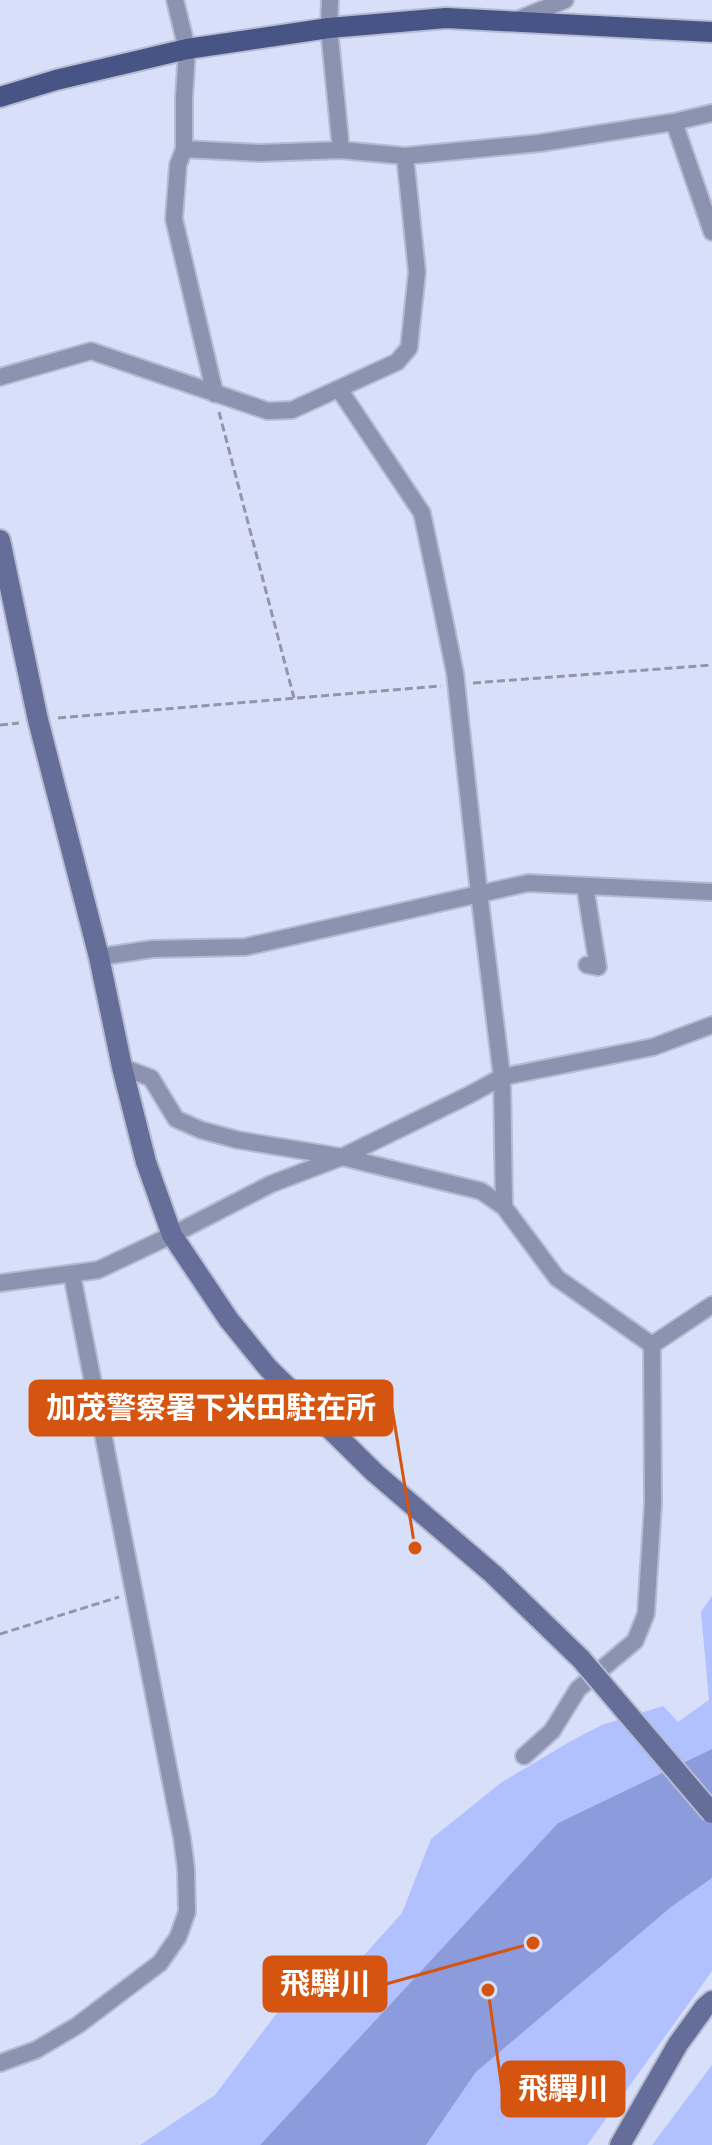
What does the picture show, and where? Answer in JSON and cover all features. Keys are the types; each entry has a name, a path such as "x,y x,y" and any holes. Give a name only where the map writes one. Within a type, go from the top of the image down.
{"main road":[{"path":"0,97 56,80 187,49 329,28 446,18 712,32"}],"street":[{"path":"175,0 187,49 184,149 178,165 174,219 215,394"},
{"path":"330,0 329,28 341,150"},
{"path":"512,23 565,0"},
{"path":"184,149 259,153 341,150 405,156 540,143 712,113"},
{"path":"674,122 712,232"},
{"path":"0,377 91,351 268,411 292,410 397,362 409,348 417,272 405,156"},
{"path":"339,389 422,513 456,685 502,1077 504,1207"},
{"path":"0,540 38,720 99,957 122,1067 146,1162 172,1235 229,1320 268,1368 375,1473 493,1574 581,1659 712,1813"},
{"path":"99,957 152,949 245,947 528,883 712,892"},
{"path":"585,886 598,967 587,965"},
{"path":"0,1283 98,1270 271,1184 342,1157 502,1077 653,1047 712,1025"},
{"path":"122,1067 151,1078 176,1119 201,1130 238,1140 342,1157 481,1191 504,1207 557,1278 652,1345"},
{"path":"0,2063 36,2050 78,2025 160,1963 178,1937 187,1912 182,1838 72,1275"},
{"path":"652,1345 712,1305"},
{"path":"524,1756 552,1731 578,1689 635,1641 646,1614 653,1504 652,1345"},
{"path":"620,2145 678,2044 712,2001"}],"path":[{"path":"215,394 294,698"},
{"path":"38,720 712,665"},
{"path":"0,1634 134,1592"}],"shaded area":[{"path":"712,1596 712,1749 558,1823 260,2145 140,2145 215,2095 280,2009 341,1981 402,1913 431,1839 502,1782 602,1725 663,1706 678,1722 709,1700 701,1612"},
{"path":"712,1749 712,1878 670,1908 476,2072 426,2145 260,2145 558,1823"},
{"path":"712,1878 712,1971 587,2145 426,2145 476,2072 670,1908"},
{"path":"712,2065 712,2145 652,2145"}],"place":[{"name":"加茂警察署下米田駐在所","path":"415,1548"},
{"name":"飛騨川","path":"533,1943"},
{"name":"飛驒川","path":"488,1990"}]}
